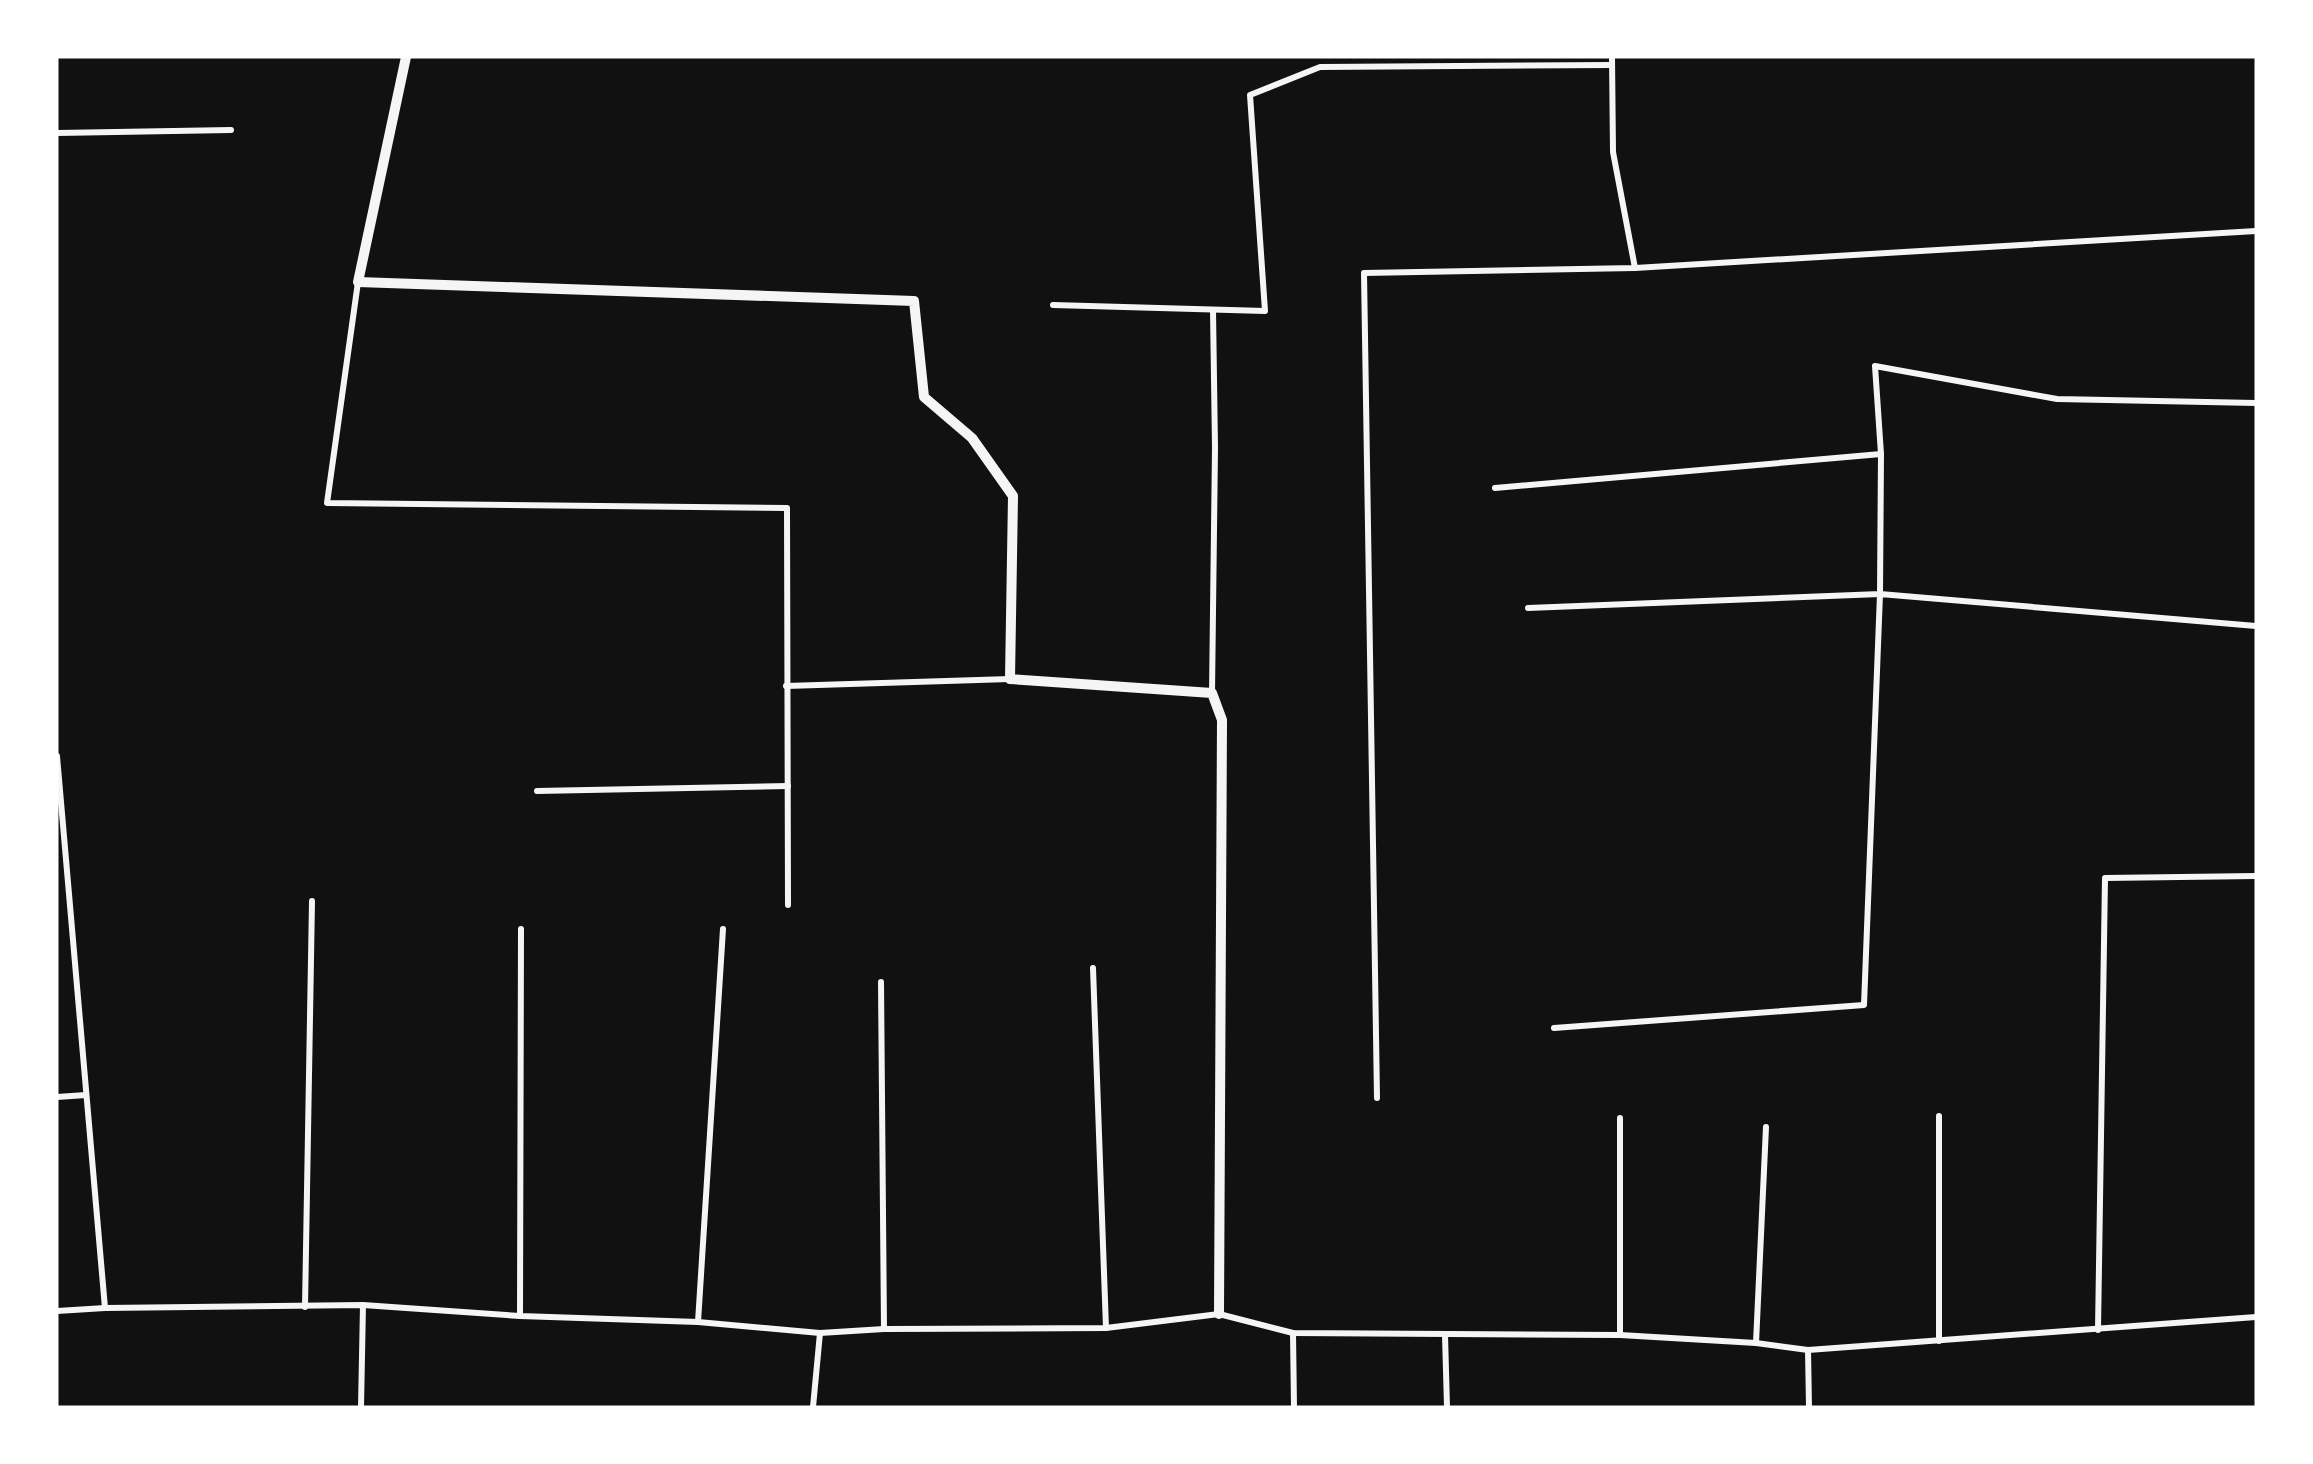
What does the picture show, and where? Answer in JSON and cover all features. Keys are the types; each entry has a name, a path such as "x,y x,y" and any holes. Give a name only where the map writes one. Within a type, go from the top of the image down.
{"street":[{"path":"406,57 358,282 327,503 787,508 788,905"},
{"path":"1612,57 1613,152 1635,268"},
{"path":"1053,304 1265,311 1250,95 1320,67 1612,65"},
{"path":"57,133 231,130"},
{"path":"1377,1098 1364,273 1635,268 2256,231"},
{"path":"358,282 914,301 924,397 972,438 1013,496 1010,679"},
{"path":"1214,310 1212,693 1222,720 1220,1314"},
{"path":"1554,1028 1864,1005 1880,594 1881,454 1875,366 2057,399 2256,403"},
{"path":"1496,488 1881,454"},
{"path":"1528,608 1880,594 2256,626"},
{"path":"786,686 1010,679 1212,693"},
{"path":"57,756 105,1308"},
{"path":"537,791 788,786"},
{"path":"2097,1330 2105,878 2256,876"},
{"path":"305,1307 312,901"},
{"path":"520,1316 521,929"},
{"path":"698,1322 723,929"},
{"path":"1093,968 1106,1328"},
{"path":"881,982 884,1329"},
{"path":"57,1097 86,1095"},
{"path":"1939,1116 1939,1341"},
{"path":"1620,1118 1620,1335"},
{"path":"1755,1343 1766,1127"},
{"path":"57,1311 105,1308 363,1305 520,1316 698,1322 820,1333 884,1329 1106,1328 1220,1314 1293,1333 1620,1335 1755,1343 1808,1350 2256,1317"},
{"path":"361,1407 363,1305"},
{"path":"813,1407 820,1333"},
{"path":"1293,1333 1294,1407"},
{"path":"1445,1335 1447,1407"},
{"path":"1808,1350 1809,1407"}]}
